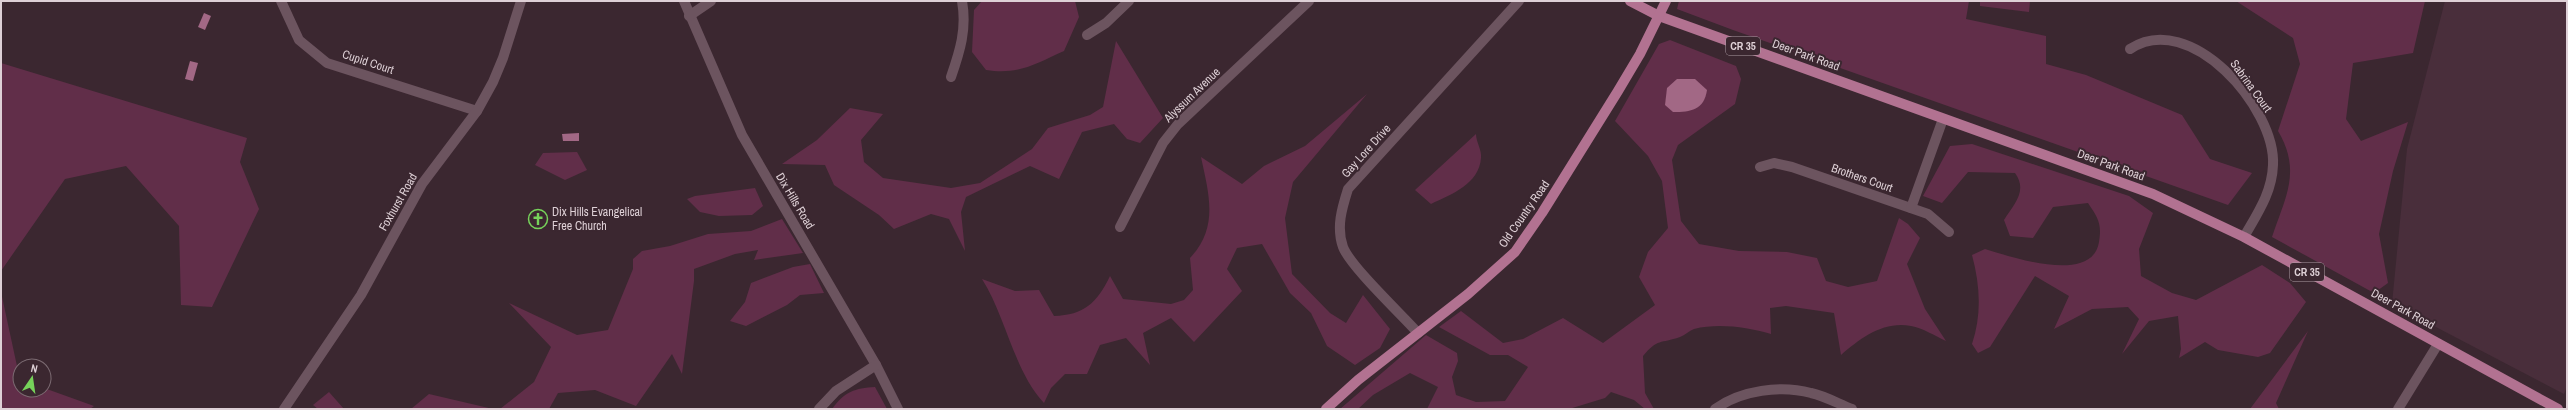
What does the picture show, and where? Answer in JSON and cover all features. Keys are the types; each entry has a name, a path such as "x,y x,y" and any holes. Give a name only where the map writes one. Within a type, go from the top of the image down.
{"main road":[{"name":"Deer Park Road","path":"1630,1 1659,16 2153,194 2244,238 2558,409"},
{"name":"Old Country Road","path":"1326,409 1468,294 1515,252 1542,213 1598,124 1640,54 1666,1"}],"street":[{"name":"Cupid Court","path":"281,1 299,40 327,62 477,111"},
{"name":"Foxhurst Road","path":"284,409 361,295 422,184 477,111 493,82 503,58 521,1"},
{"name":"Dix Hills Road","path":"684,1 742,136 876,365 898,409"},
{"path":"690,16 711,1"},
{"path":"951,77 963,42 965,25 962,1"},
{"path":"1087,35 1106,23 1129,1"},
{"name":"Alyssum Avenue","path":"1120,227 1163,144 1178,124 1309,1"},
{"name":"Gay Lore Drive","path":"1418,333 1354,264 1343,248 1340,230 1341,210 1348,190 1518,1"},
{"name":"Sabrina Court","path":"2130,49 2140,42 2156,38 2172,39 2190,45 2217,62 2258,114 2269,137 2273,165 2266,198 2244,238"},
{"path":"1910,208 1943,119"},
{"name":"Brothers Court","path":"1760,167 1774,163 1792,167 1928,214 1949,232"},
{"path":"2398,409 2438,344"},
{"path":"819,409 836,391 876,365"},
{"path":"1715,409 1739,397 1764,391 1788,389 1812,393 1852,409"}],"shaded area":[{"path":"982,1 1075,1 1079,17 1064,51 1018,70 986,70 972,52 974,10"},
{"path":"1679,1 1969,1 1966,19 2046,36 2046,64 2086,75 2182,115 2210,159 2252,173 2228,205 1733,30 1677,9"},
{"path":"1980,1 2030,1 2029,12 1980,6"},
{"path":"2236,1 2425,1 2413,53 2353,63 2346,119 2361,141 2408,122 2393,171 2379,234 2388,283 2374,293 2272,237 2286,197 2290,172 2289,159 2285,145 2278,131 2300,64 2293,38"},
{"path":"2445,1 2567,1 2567,386 2564,394 2392,304 2407,149"},
{"path":"204,13 211,16 205,30 198,27"},
{"path":"1670,40 1736,66 1741,79 1735,104 1678,145 1672,160 1681,221 1699,244 1739,251 1787,252 1817,258 1826,281 1848,287 1877,281 1899,218 1908,224 1920,238 1907,264 1925,309 1946,341 1915,327 1901,325 1891,326 1873,332 1841,355 1834,313 1786,306 1770,308 1771,334 1752,329 1723,326 1703,327 1694,329 1680,337 1660,342 1652,346 1643,356 1645,393 1654,409 1645,409 1634,400 1611,392 1605,398 1569,409 1427,409 1438,387 1410,373 1373,395 1358,409 1340,409 1426,335 1457,353 1458,361 1452,377 1456,395 1476,402 1505,401 1528,367 1508,355 1490,355 1439,327 1461,311 1503,343 1523,339 1563,318 1603,343 1655,305 1639,277 1648,252 1668,228 1662,181 1648,156 1615,121 1659,44"},
{"path":"1116,41 1163,118 1140,143 1127,139 1114,124 1082,132 1059,179 1030,166 966,197 961,212 965,251 949,219 931,214 894,229 879,215 834,185 825,165 782,164 817,140 850,108 883,114 861,140 864,162 883,178 951,188 980,183 1032,149 1048,128 1090,115 1103,107"},
{"path":"190,61 198,63 193,81 185,79"},
{"path":"1,63 247,138 240,162 259,209 212,307 181,305 179,226 126,166 65,179 1,271"},
{"path":"1677,79 1695,79 1707,90 1700,106 1691,110 1673,112 1665,105 1667,88"},
{"path":"1367,94 1293,182 1285,218 1292,274 1330,313 1346,323 1363,295 1390,329 1380,348 1355,365 1327,346 1311,313 1290,293 1262,244 1237,248 1227,269 1242,291 1194,342 1171,318 1143,333 1150,365 1126,338 1100,345 1087,374 1065,374 1051,388 1044,403 1025,375 998,310 982,279 1015,291 1039,290 1054,316 1074,313 1088,306 1100,294 1110,276 1123,299 1171,304 1184,300 1193,290 1190,258 1199,246 1205,234 1208,222 1209,197 1201,157 1242,184 1264,166 1305,146"},
{"path":"579,133 579,141 563,141 562,134"},
{"path":"1476,134 1481,158 1475,175 1456,192 1431,204 1415,190"},
{"path":"1972,144 2129,196 2153,213 2139,249 2141,276 2172,293 2196,300 2262,265 2290,283 2306,302 2270,353 2258,357 2218,350 2205,342 2179,358 2181,349 2178,316 2149,321 2122,354 2139,319 2128,307 2092,309 2054,329 2069,296 2035,276 1990,347 1978,353 1972,344 1979,311 1979,300 1977,277 1972,255 1985,249 2031,262 2050,265 2067,265 2082,262 2093,255 2099,242 2100,230 2097,217 2088,203 2053,207 2033,238 2010,236 2004,220 2020,192 2019,180 2015,173 1968,172 1942,203 1923,196 1950,146"},
{"path":"577,152 587,170 565,180 535,165 543,153"},
{"path":"755,188 763,206 752,215 719,216 700,212 687,199 695,196"},
{"path":"782,219 803,253 754,260 758,250 735,254 694,269 694,281 682,374 672,354 636,406 595,390 558,393 549,409 500,409 534,382 551,347 509,303 577,335 608,330 633,269 633,259 642,251 670,246 708,234 751,231"},
{"path":"810,264 824,293 800,295 787,305 746,326 730,321 745,302 751,283 793,267"},
{"path":"1,292 15,358 12,358 12,398 52,398 52,391 94,406 90,409 1,409"},
{"path":"2308,331 2276,403 2279,409 2250,409"},
{"path":"875,387 887,409 832,409 836,403 850,392 862,388"},
{"path":"329,392 344,409 318,409 313,405"},
{"path":"429,394 493,409 411,409"}],"place":[{"name":"Dix Hills Evangelical Free Church","path":"538,219"}]}
